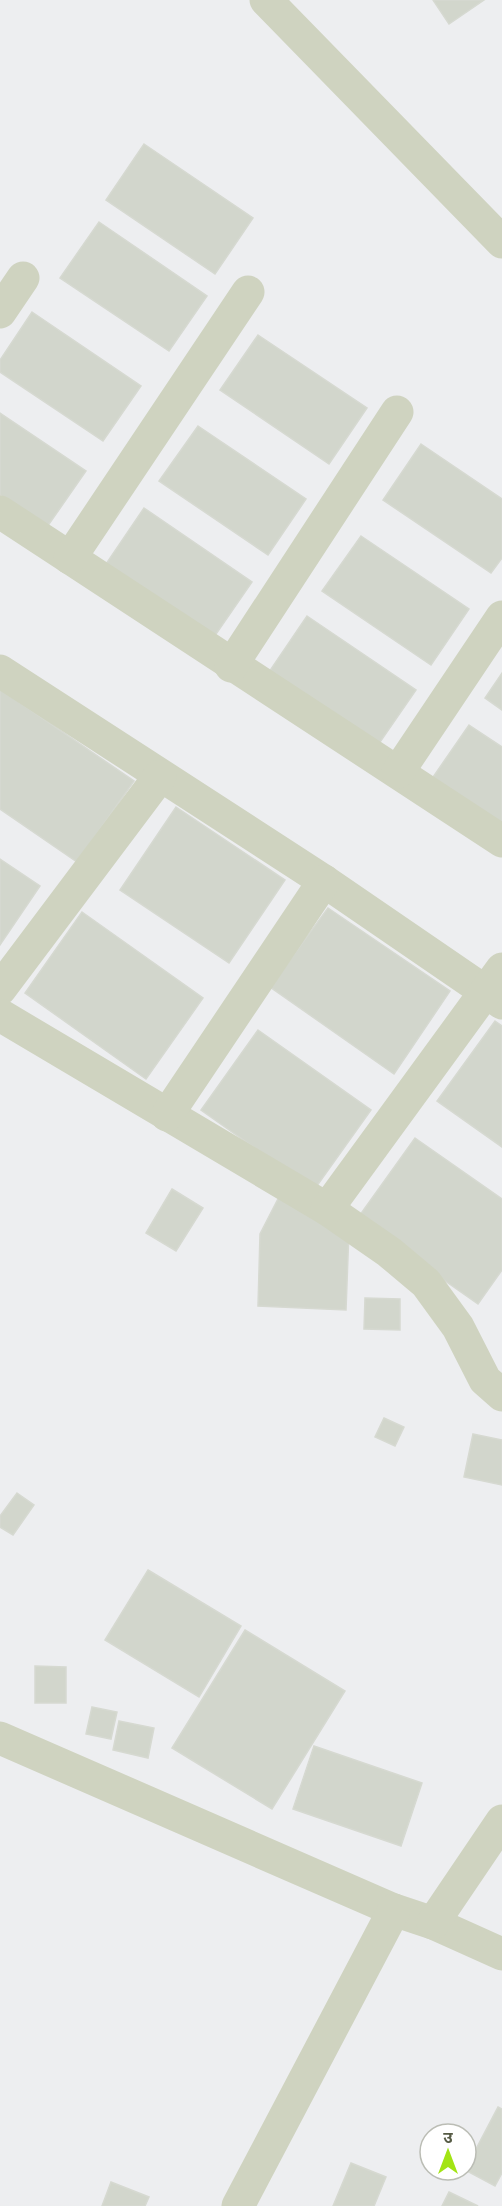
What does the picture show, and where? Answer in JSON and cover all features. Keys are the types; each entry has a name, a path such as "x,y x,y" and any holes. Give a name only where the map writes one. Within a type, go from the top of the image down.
{"street":[{"path":"266,0 502,242"},
{"path":"0,312 23,278"},
{"path":"70,558 249,292"},
{"path":"231,666 397,412"},
{"path":"0,512 231,666 502,841"},
{"path":"398,772 502,617"},
{"path":"0,671 324,881 496,988 327,1209"},
{"path":"0,989 160,776"},
{"path":"167,1115 324,881"},
{"path":"0,1015 327,1209 389,1252 426,1283 458,1327 485,1380 502,1395"},
{"path":"0,1738 394,1910 433,1923 502,1954"},
{"path":"433,1923 502,1821"},
{"path":"238,2206 394,1910"}],"building":[{"path":"433,0 484,0 449,24"},
{"path":"144,144 253,218 215,274 106,200"},
{"path":"99,222 207,296 169,351 60,278"},
{"path":"32,312 141,386 103,441 0,372 0,360"},
{"path":"258,335 367,408 329,464 220,390"},
{"path":"0,413 86,471 47,527 0,495"},
{"path":"198,426 306,499 268,555 159,481"},
{"path":"421,444 502,499 502,558 491,573 383,500"},
{"path":"144,508 252,582 214,637 106,564"},
{"path":"361,536 469,609 431,665 322,591"},
{"path":"307,616 416,690 378,745 269,672"},
{"path":"502,673 502,710 485,698"},
{"path":"0,689 134,781 77,862 0,809"},
{"path":"469,725 502,747 502,828 431,780"},
{"path":"176,807 285,880 229,963 120,890"},
{"path":"0,859 40,886 0,945"},
{"path":"328,908 450,991 394,1074 270,987"},
{"path":"82,912 203,998 146,1079 25,993"},
{"path":"495,1021 502,1026 502,1147 437,1101"},
{"path":"258,1030 371,1110 314,1190 201,1110"},
{"path":"415,1138 502,1199 502,1270 478,1304 357,1219"},
{"path":"172,1189 203,1208 176,1251 146,1233"},
{"path":"280,1195 349,1230 346,1310 258,1306 260,1234"},
{"path":"365,1298 400,1299 400,1330 364,1329"},
{"path":"384,1418 404,1427 395,1446 375,1437"},
{"path":"473,1434 502,1440 502,1485 464,1477"},
{"path":"17,1493 34,1505 13,1535 0,1527 0,1516"},
{"path":"148,1570 241,1626 199,1697 105,1640"},
{"path":"245,1630 345,1691 272,1809 172,1748"},
{"path":"35,1666 66,1667 66,1703 35,1703"},
{"path":"92,1707 117,1712 111,1739 86,1734"},
{"path":"119,1721 154,1728 148,1758 113,1750"},
{"path":"314,1746 422,1783 401,1846 293,1809"},
{"path":"498,2107 502,2109 502,2173 495,2186 478,2177 478,2145"},
{"path":"351,2163 386,2177 374,2206 333,2206"},
{"path":"111,2182 149,2197 145,2206 102,2206"},
{"path":"449,2192 478,2206 442,2206"}]}
